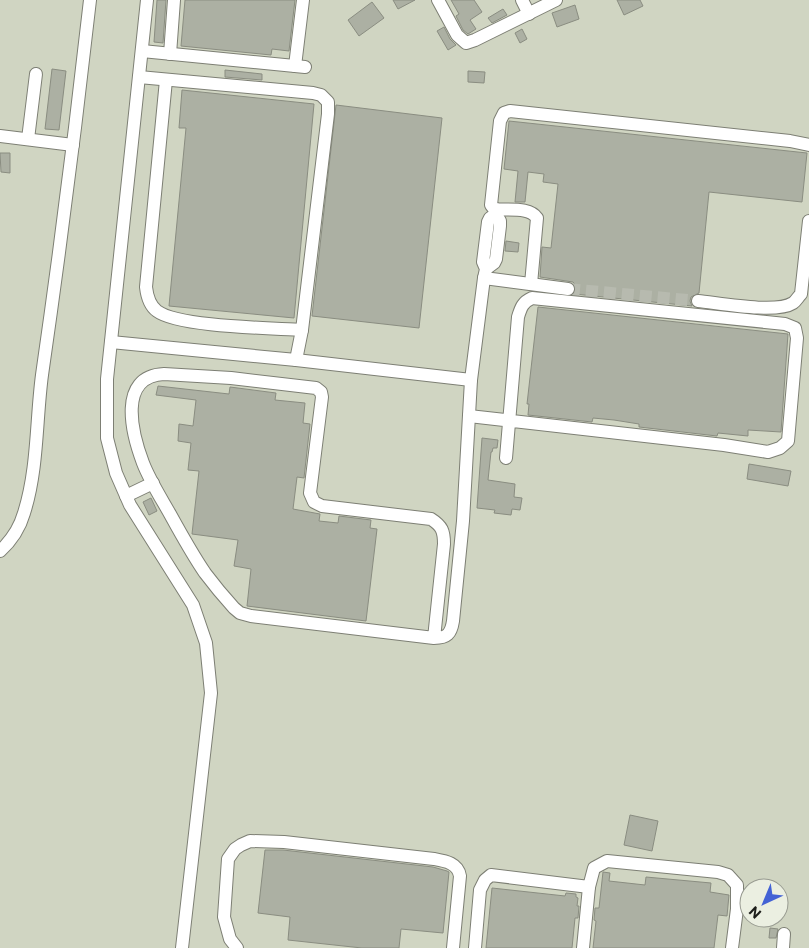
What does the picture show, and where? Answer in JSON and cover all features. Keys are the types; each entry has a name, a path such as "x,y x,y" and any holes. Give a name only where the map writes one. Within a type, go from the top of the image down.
{"street":[{"path":"0,550 16,532 24,514 29,494 90,0"},
{"path":"147,0 107,379 107,438 116,473 130,505 193,605 206,642 211,693 182,948"},
{"path":"170,54 174,0"},
{"path":"142,51 300,67 303,0"},
{"path":"438,0 457,35 466,43 556,0"},
{"path":"522,0 529,14"},
{"path":"28,139 36,74"},
{"path":"139,78 313,93 320,95 328,102 302,330 296,360"},
{"path":"166,80 146,286 151,304 155,310 176,319 225,325 302,330"},
{"path":"496,212 491,205 500,121 504,113 510,111 790,140 809,145"},
{"path":"0,136 73,145"},
{"path":"434,638 444,544 442,526 431,519 322,506 314,502 310,493 322,397 316,388 232,378 164,374 145,378 133,394 134,426 143,463 152,483 205,572 226,600 240,612 251,616 434,638 446,636 452,630 454,621 463,521 470,380 485,273 483,262 488,222 496,212 531,213 537,218 531,284"},
{"path":"698,301 770,308 784,307 794,303 800,294 809,221"},
{"path":"485,273 531,284 568,289"},
{"path":"469,416 510,420 768,452 780,448 788,441 798,338 795,328 785,324 532,298 526,301 520,308 518,317 510,420 506,458"},
{"path":"111,342 296,360 470,380"},
{"path":"126,496 152,483"},
{"path":"237,948 230,938 224,918 228,859 241,845 250,841 262,841 434,858 452,863 459,870 460,876 452,948"},
{"path":"583,948 589,887 594,868 608,861 718,872 728,876 737,885 737,909 732,948"},
{"path":"475,948 480,890 483,883 491,875 589,887"},
{"path":"783,948 784,934"}],"shaded area":[{"path":"0,0 809,0 809,948 0,948"}],"building":[{"path":"157,0 166,0 163,43 154,42"},
{"path":"185,0 295,0 289,51 272,49 271,55 181,46"},
{"path":"393,0 415,0 398,9"},
{"path":"451,0 474,0 482,12 470,20 476,29 468,34 463,30 456,16 459,14"},
{"path":"617,0 640,0 643,6 624,15"},
{"path":"372,2 384,18 359,36 348,20"},
{"path":"575,5 579,19 557,27 552,13"},
{"path":"503,9 507,15 492,23 488,18"},
{"path":"444,27 450,39 456,45 448,50 437,31"},
{"path":"522,29 527,39 520,43 515,33"},
{"path":"52,69 66,71 59,130 45,129"},
{"path":"225,70 262,74 262,80 225,77"},
{"path":"468,71 485,72 484,83 468,82"},
{"path":"182,90 314,104 294,318 169,306 186,128 179,128"},
{"path":"336,105 442,118 419,328 312,316"},
{"path":"509,121 807,153 802,202 709,192 699,293 691,297 692,306 574,294 576,286 573,282 540,277 542,247 551,248 558,184 543,182 544,174 528,172 525,202 515,202 518,171 504,169"},
{"path":"0,153 10,153 10,173 1,172"},
{"path":"506,241 519,243 518,252 505,251"},
{"path":"538,307 788,334 781,432 748,430 748,436 718,433 717,436 639,427 639,424 614,420 593,418 592,422 528,415 529,404 527,404"},
{"path":"158,386 229,394 230,387 276,393 275,400 305,403 303,423 310,424 304,478 297,477 293,509 320,514 319,521 338,523 339,516 371,520 370,528 377,529 366,621 247,606 251,569 234,566 238,540 192,534 199,471 188,470 191,443 178,441 179,424 193,426 196,400 156,395"},
{"path":"482,438 498,440 497,448 493,448 491,452 488,480 515,484 514,497 522,498 520,510 512,509 511,515 494,513 495,510 477,508"},
{"path":"749,464 791,471 788,486 747,479"},
{"path":"151,498 157,511 149,515 143,502"},
{"path":"630,815 658,821 652,851 624,845"},
{"path":"265,850 283,850 433,867 447,871 449,872 443,933 401,929 399,948 362,948 288,940 290,917 258,913"},
{"path":"603,872 610,873 609,881 645,885 646,877 711,883 710,892 729,895 727,916 718,915 714,948 593,948 596,921 594,920 595,908 599,908"},
{"path":"492,888 565,896 566,893 576,894 578,898 577,906 579,906 578,918 575,918 572,948 486,948"},
{"path":"770,928 778,929 776,938 769,938"}],"tunnel":[{"path":"568,289 698,301"}]}
